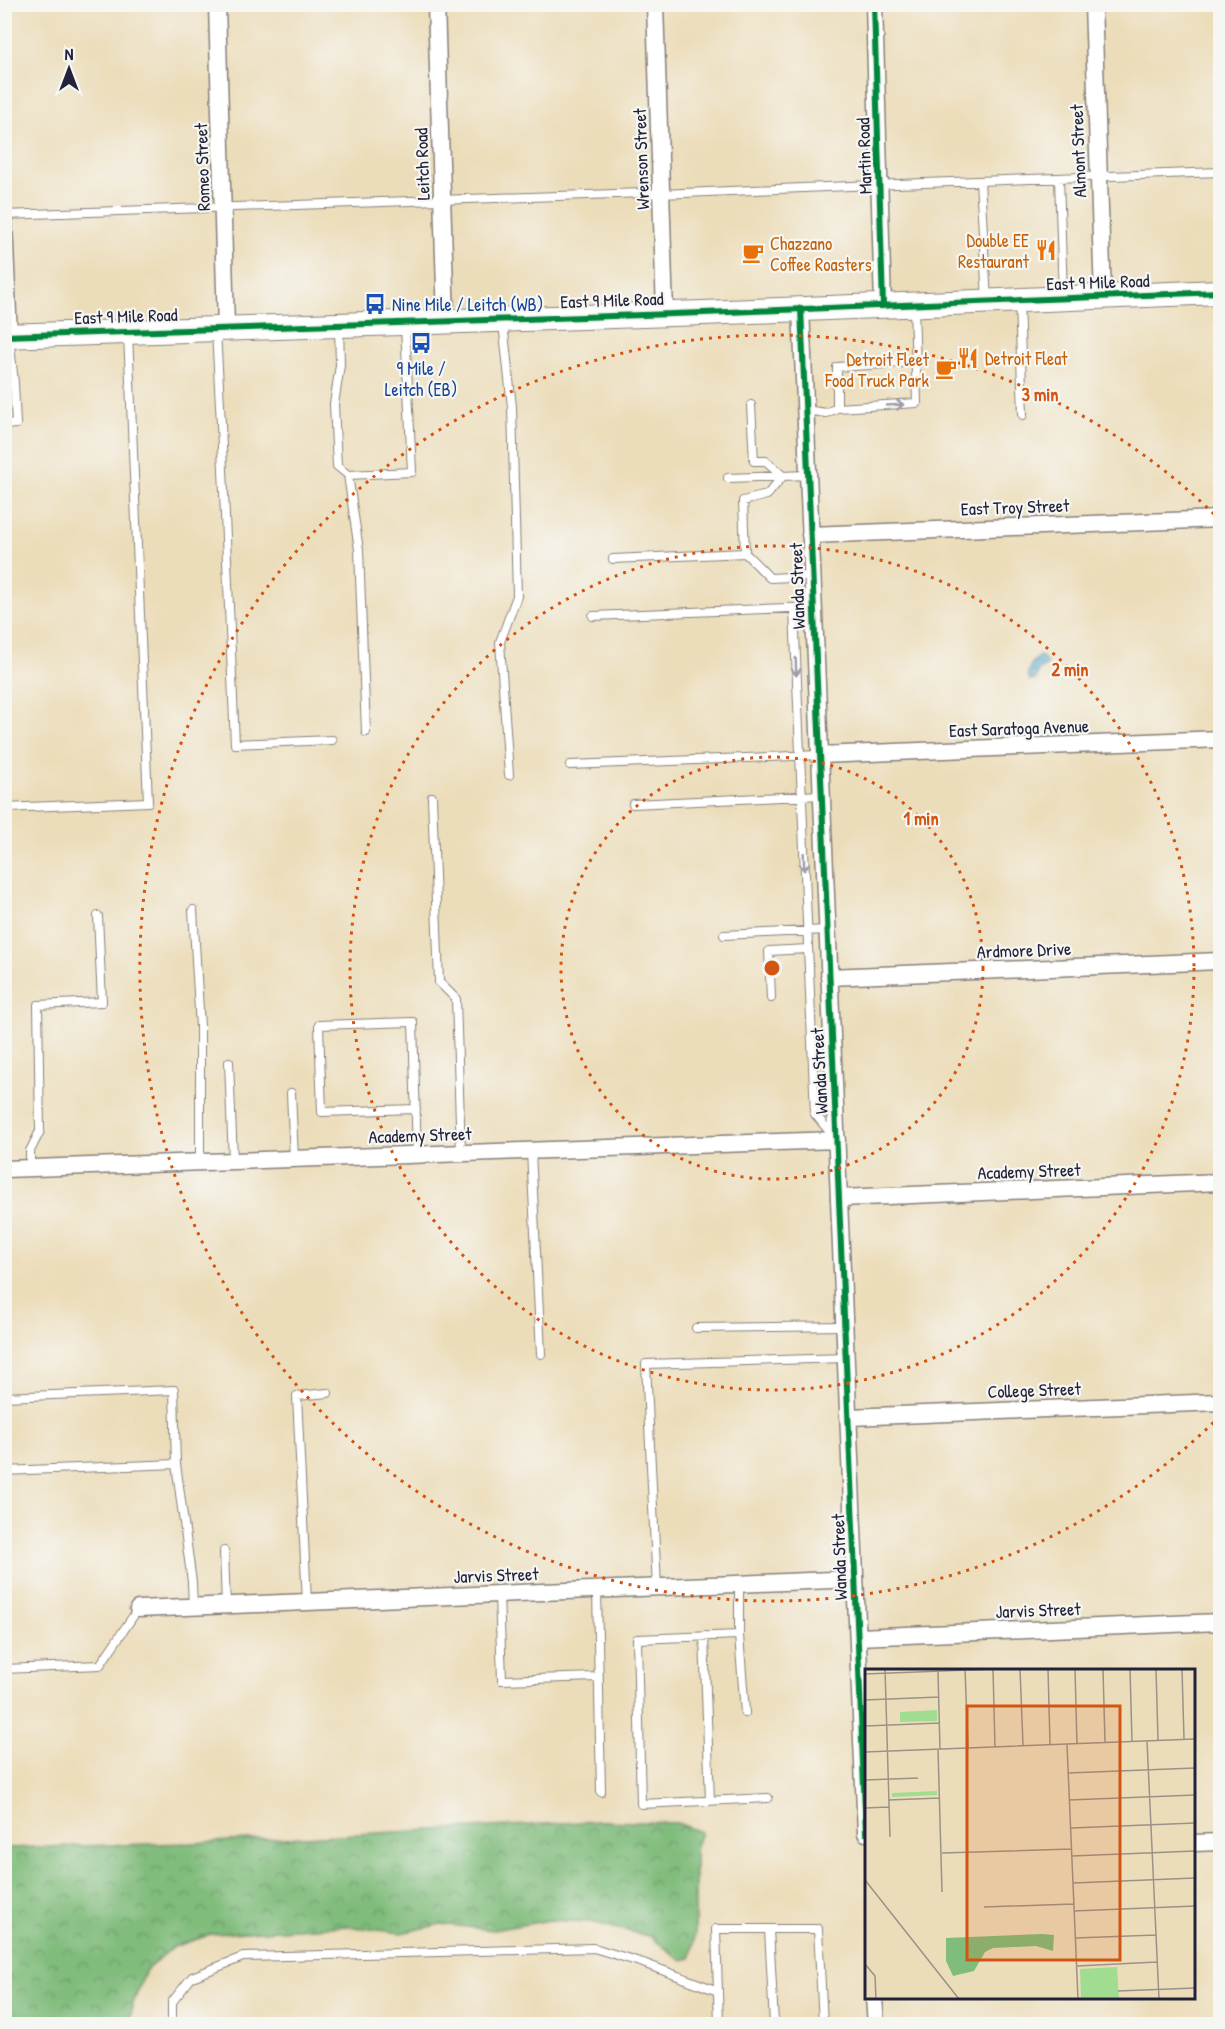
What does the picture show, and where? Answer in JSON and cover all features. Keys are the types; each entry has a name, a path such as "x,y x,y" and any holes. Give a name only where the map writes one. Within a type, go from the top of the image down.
{"main road":[{"name":"East 9 Mile Road","path":"7,336 339,326 1221,292"}],"street":[{"name":"Romeo Street","path":"217,4 223,208 221,328"},
{"name":"Leitch Road","path":"436,4 446,321"},
{"name":"Wrenson Street","path":"656,4 665,313"},
{"name":"Martin Road","path":"874,4 883,306"},
{"name":"Almont Street","path":"1094,4 1103,297"},
{"path":"4,223 7,336"},
{"name":"Wanda Street","path":"801,308 865,1789"},
{"name":"East Troy Street","path":"810,535 1221,519"},
{"name":"East Saratoga Avenue","path":"820,755 1221,739"},
{"name":"Ardmore Drive","path":"829,977 1221,961"},
{"name":"Academy Street","path":"4,1169 837,1140"},
{"name":"Academy Street","path":"840,1198 1221,1182"},
{"name":"College Street","path":"849,1417 1221,1402"},
{"name":"Jarvis Street","path":"138,1609 855,1579"},
{"name":"Jarvis Street","path":"858,1637 1221,1622"},
{"path":"1195,1843 1221,1842"},
{"path":"874,1999 876,2025"}],"lane":[{"path":"4,215 661,194 1221,172"},
{"path":"1059,178 1063,299"},
{"path":"980,181 987,302"},
{"path":"1019,300 1023,415"},
{"path":"805,410 826,413 837,408 917,403 914,305"},
{"path":"503,319 512,408 517,596 500,642 509,775"},
{"path":"339,326 340,365 334,404 337,466 348,475 412,472 404,323"},
{"path":"221,328 222,424 235,744 332,740"},
{"path":"4,808 148,802 128,332"},
{"path":"4,425 15,424 14,383 7,336"},
{"path":"837,408 837,367 916,362"},
{"path":"4,383 14,383"},
{"path":"752,405 754,461 766,461 783,476"},
{"path":"348,475 359,550 366,732"},
{"path":"728,478 808,475"},
{"path":"783,476 767,495 743,501 745,553 770,578 812,576"},
{"path":"613,559 745,553"},
{"path":"593,616 794,609 813,606"},
{"path":"794,609 815,1114 837,1140"},
{"path":"570,765 820,755"},
{"path":"633,804 822,795"},
{"path":"432,797 439,982 456,999 461,1153"},
{"path":"194,910 200,1027 200,1162"},
{"path":"30,1168 30,1151 40,1131 38,1005 102,1002 98,916"},
{"path":"724,935 827,930"},
{"path":"771,998 769,951 808,949"},
{"path":"416,1109 322,1112 319,1025 413,1022 416,1109 417,1155"},
{"path":"229,1062 233,1161"},
{"path":"291,1093 294,1159"},
{"path":"531,1150 541,1354"},
{"path":"696,1328 845,1326"},
{"path":"657,1587 646,1364 846,1358"},
{"path":"4,1396 174,1390 176,1464 194,1606"},
{"path":"308,1602 297,1396 328,1394"},
{"path":"4,1471 176,1464"},
{"path":"224,1551 226,1605"},
{"path":"739,1585 739,1635 745,1713"},
{"path":"597,1590 601,1792"},
{"path":"499,1594 502,1680 598,1677"},
{"path":"4,1669 100,1665 138,1609"},
{"path":"739,1635 637,1639 641,1804 768,1798"},
{"path":"704,1636 710,1801"},
{"path":"719,2025 716,1929 818,1929 823,2025"},
{"path":"769,1929 774,2025"},
{"path":"172,2025 172,2002 192,1977 243,1957 594,1948 643,1963 718,1991"}],"green space":[{"path":"601,1821 677,1823 701,1832 695,1850 695,1934 691,1958 681,1960 649,1936 590,1922 550,1920 493,1930 441,1924 401,1933 347,1926 212,1934 173,1947 146,1970 132,2006 130,2024 5,2024 5,1848 192,1843"}],"water":[{"path":"1040,656 1044,658 1047,665 1038,671 1035,680 1030,681 1028,674 1030,667"}],"cycle path":[{"path":"874,4 883,306"},
{"path":"4,336 703,313 1220,292"},
{"path":"801,308 865,1810"}],"place":[{"name":"Double EE Restaurant","path":"1046,250"},
{"name":"Chazzano Coffee Roasters","path":"753,253"},
{"name":"Nine Mile / Leitch (WB)","path":"375,304"},
{"name":"9 Mile / Leitch (EB)","path":"421,343"},
{"name":"Detroit Fleat","path":"968,358"},
{"name":"Detroit Fleet Food Truck Park","path":"946,369"}]}
